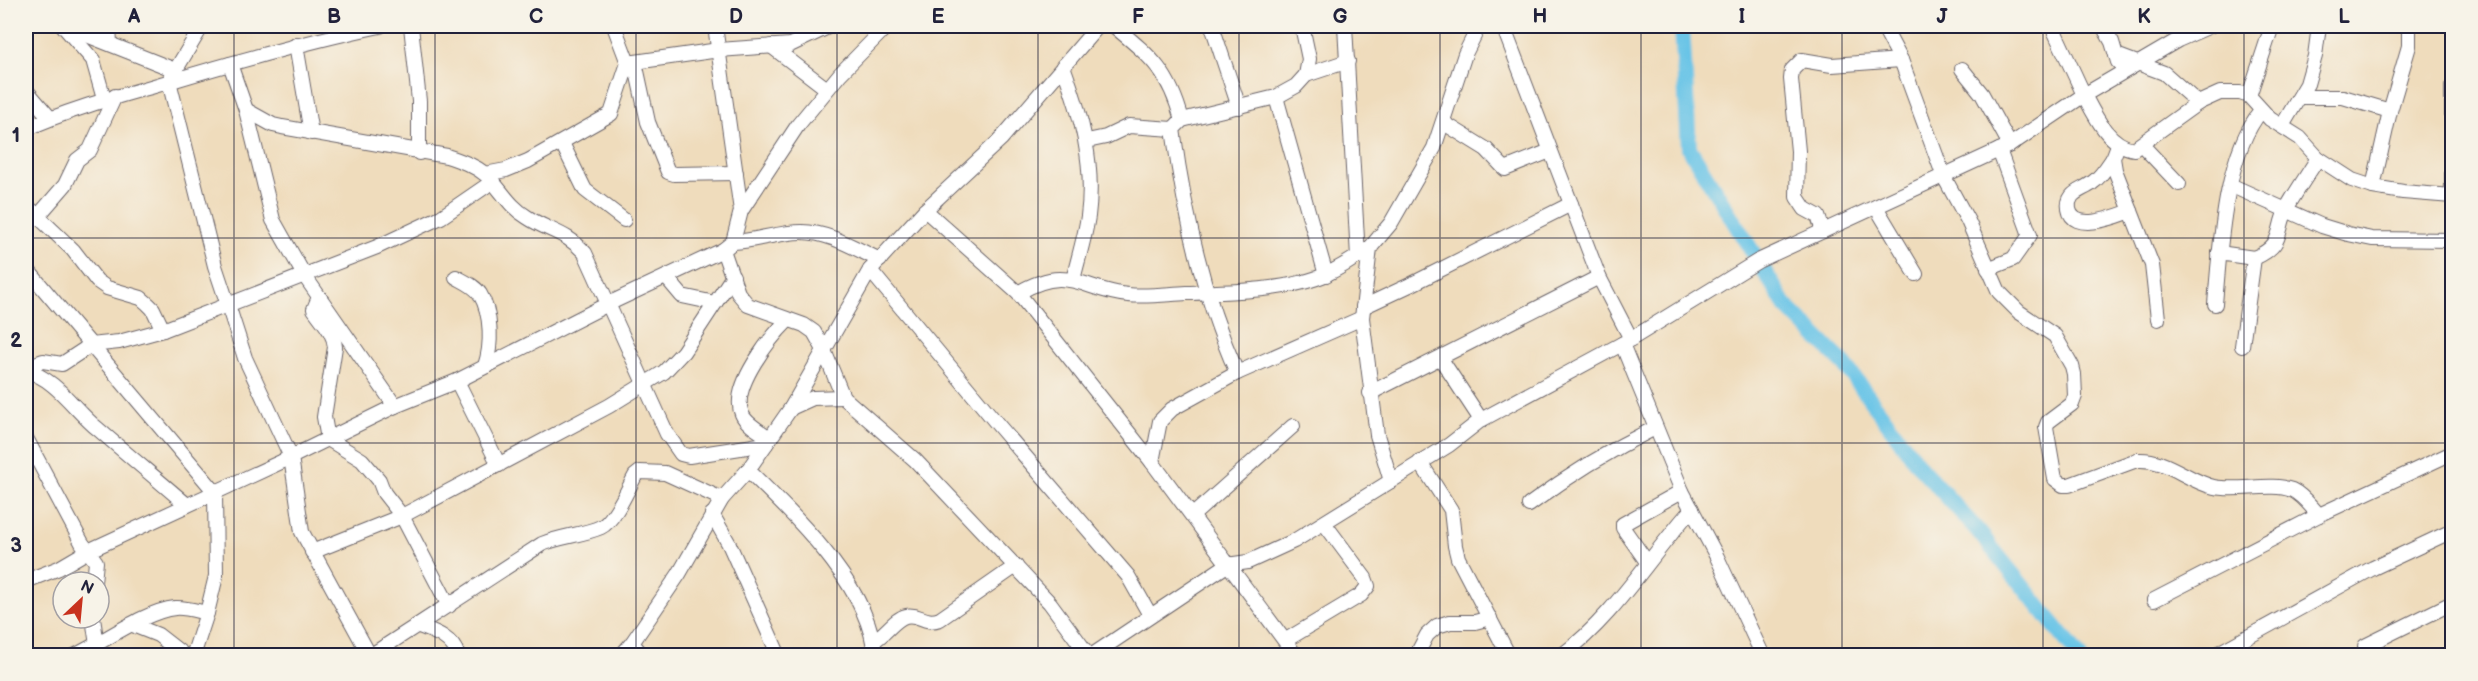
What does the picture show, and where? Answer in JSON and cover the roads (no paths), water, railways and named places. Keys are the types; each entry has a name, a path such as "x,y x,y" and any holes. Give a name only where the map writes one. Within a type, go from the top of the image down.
{"street":[{"path":"63,26 110,43 172,76"},
{"path":"39,215 66,185 73,165 93,145 109,98 93,60 63,26"},
{"path":"109,26 110,43"},
{"path":"26,129 50,118 172,76 230,64 296,45 380,26"},
{"path":"411,26 419,101 419,153"},
{"path":"614,26 632,63 648,122 668,172 674,174 736,173"},
{"path":"715,26 741,211"},
{"path":"632,63 719,50 790,45 830,26"},
{"path":"887,26 827,89 798,125 741,211 728,246 738,293 748,305 804,325 814,332 843,397 915,459 1096,654 1150,615 1227,565 1248,562 1294,541 1449,445 1481,420 1626,342 1758,261 2005,148 2122,72 2178,40 2210,26"},
{"path":"621,656 679,574 722,499 748,470 791,408 823,348 870,270 925,210 1001,139 1098,26"},
{"path":"1114,26 1156,62 1171,86 1187,209 1201,269 1221,337 1237,373"},
{"path":"1212,26 1239,107"},
{"path":"1302,26 1309,59 1306,75"},
{"path":"1345,26 1358,257"},
{"path":"1018,292 1028,286 1054,279 1073,280 1124,294 1145,296 1261,289 1326,275 1358,257 1370,248 1391,223 1434,148 1458,74 1479,26"},
{"path":"1503,26 1626,342 1655,428 1682,491 1763,656"},
{"path":"1883,26 1901,60 1944,177 1968,221 1999,292 2008,302 2055,336 2074,374 2075,396 2072,404 2048,422 2046,427 2055,479 2059,483 2069,485 2137,460 2147,459 2172,467 2201,483 2215,487 2287,489 2303,498 2319,515"},
{"path":"2052,26 2084,95 2116,152 2115,170 2152,265 2158,319"},
{"path":"2103,26 2112,42 2122,72"},
{"path":"2249,96 2272,26"},
{"path":"2282,126 2301,97 2313,68 2319,26"},
{"path":"2373,187 2390,111 2409,46 2409,26"},
{"path":"197,29 172,76 207,234 245,357 291,457 302,532 370,656 542,544 555,538 602,527 609,521 635,476 640,472 665,473 722,499"},
{"path":"296,45 311,133"},
{"path":"771,46 827,89"},
{"path":"2115,55 2164,73 2198,103"},
{"path":"1823,231 1818,216 1805,209 1797,197 1798,151 1792,70 1802,60 1832,65 1901,60"},
{"path":"1087,141 1106,137 1129,126 1177,124 1276,97 1296,86 1306,75 1348,61"},
{"path":"26,369 44,361 62,364 91,345 119,342 163,330 377,247 441,217 488,178 528,161 611,114 632,63"},
{"path":"230,64 246,110 273,220 304,275 395,406"},
{"path":"1063,66 1087,141 1088,216 1073,280"},
{"path":"1962,69 1982,94 2005,148 2030,236 2013,259 1988,269"},
{"path":"2131,211 2104,220 2083,222 2077,221 2070,214 2068,206 2072,196 2100,177 2116,152 2142,145 2198,103 2220,93 2232,92 2249,96 2261,111 2300,138 2318,158 2352,180 2373,187 2452,196 2452,87"},
{"path":"26,90 50,118"},
{"path":"1276,97 1326,275"},
{"path":"2301,97 2343,97 2390,111"},
{"path":"246,110 273,125 419,153 447,156 467,163 488,178 504,198 527,218 560,233 578,244 585,253 646,383 667,434 681,454 689,456 768,441"},
{"path":"2215,304 2223,217 2230,185 2243,142 2261,111"},
{"path":"1444,123 1486,149 1505,169 1550,151"},
{"path":"562,143 585,190 624,220"},
{"path":"2142,145 2179,184"},
{"path":"2219,253 2254,258 2269,249 2276,242 2287,209 2318,158"},
{"path":"2230,185 2322,226 2372,239 2452,240"},
{"path":"1152,462 1156,431 1164,416 1184,402 1571,204"},
{"path":"26,205 73,250 97,281 107,288 141,298 148,304 153,309 163,330"},
{"path":"1876,207 1916,273"},
{"path":"925,210 1018,292 1193,515 1227,565 1296,656"},
{"path":"26,581 59,568 88,551 395,406 458,381 728,246 783,234 804,232 828,237 880,260"},
{"path":"1370,248 1362,312 1370,393 1377,435 1391,481"},
{"path":"2242,346 2254,258"},
{"path":"26,268 215,492 216,576 207,614 193,656"},
{"path":"1187,293 1201,269"},
{"path":"870,270 999,426 1128,576 1150,615"},
{"path":"312,552 402,516 500,465 664,372 677,360 733,276"},
{"path":"456,277 473,287 480,295 485,309 490,353 485,366"},
{"path":"666,277 682,296 715,303"},
{"path":"1370,393 1599,277"},
{"path":"319,297 314,309 328,328 334,339 335,347 324,417 328,439 363,460 379,480 384,494 402,516 449,606"},
{"path":"768,441 742,415 742,393 757,359 775,333 788,320"},
{"path":"1441,359 1481,420"},
{"path":"26,369 61,392 80,414 187,505"},
{"path":"458,381 500,465"},
{"path":"791,408 813,398 843,397"},
{"path":"1193,515 1293,426"},
{"path":"1529,505 1565,478 1611,449 1655,428"},
{"path":"26,438 96,562 95,570"},
{"path":"2154,600 2319,515 2452,453"},
{"path":"1420,462 1451,510 1458,558 1509,656"},
{"path":"748,470 808,530 825,551 856,599 875,640 875,656"},
{"path":"1647,562 1623,528 1623,524 1682,491"},
{"path":"1567,652 1601,621 1692,509"},
{"path":"712,514 729,544 779,656"},
{"path":"1286,640 1361,595 1368,586 1365,578 1324,523"},
{"path":"2213,656 2373,568 2452,531"},
{"path":"875,640 903,617 915,616 926,622 940,620 1016,566"},
{"path":"2365,646 2452,603"},
{"path":"74,656 157,611 178,608 207,614"},
{"path":"1416,656 1427,635 1437,626 1450,622 1475,622 1490,618"},
{"path":"133,625 158,635 185,656"},
{"path":"419,626 432,630 451,642 458,656"},
{"path":"95,630 97,645"},
{"path":"632,643 643,656"},
{"path":"1567,652 1584,656"}],"waterway":[{"path":"1682,26 1689,148 1786,306 1845,365 1920,467 1978,531 2079,656"}]}
